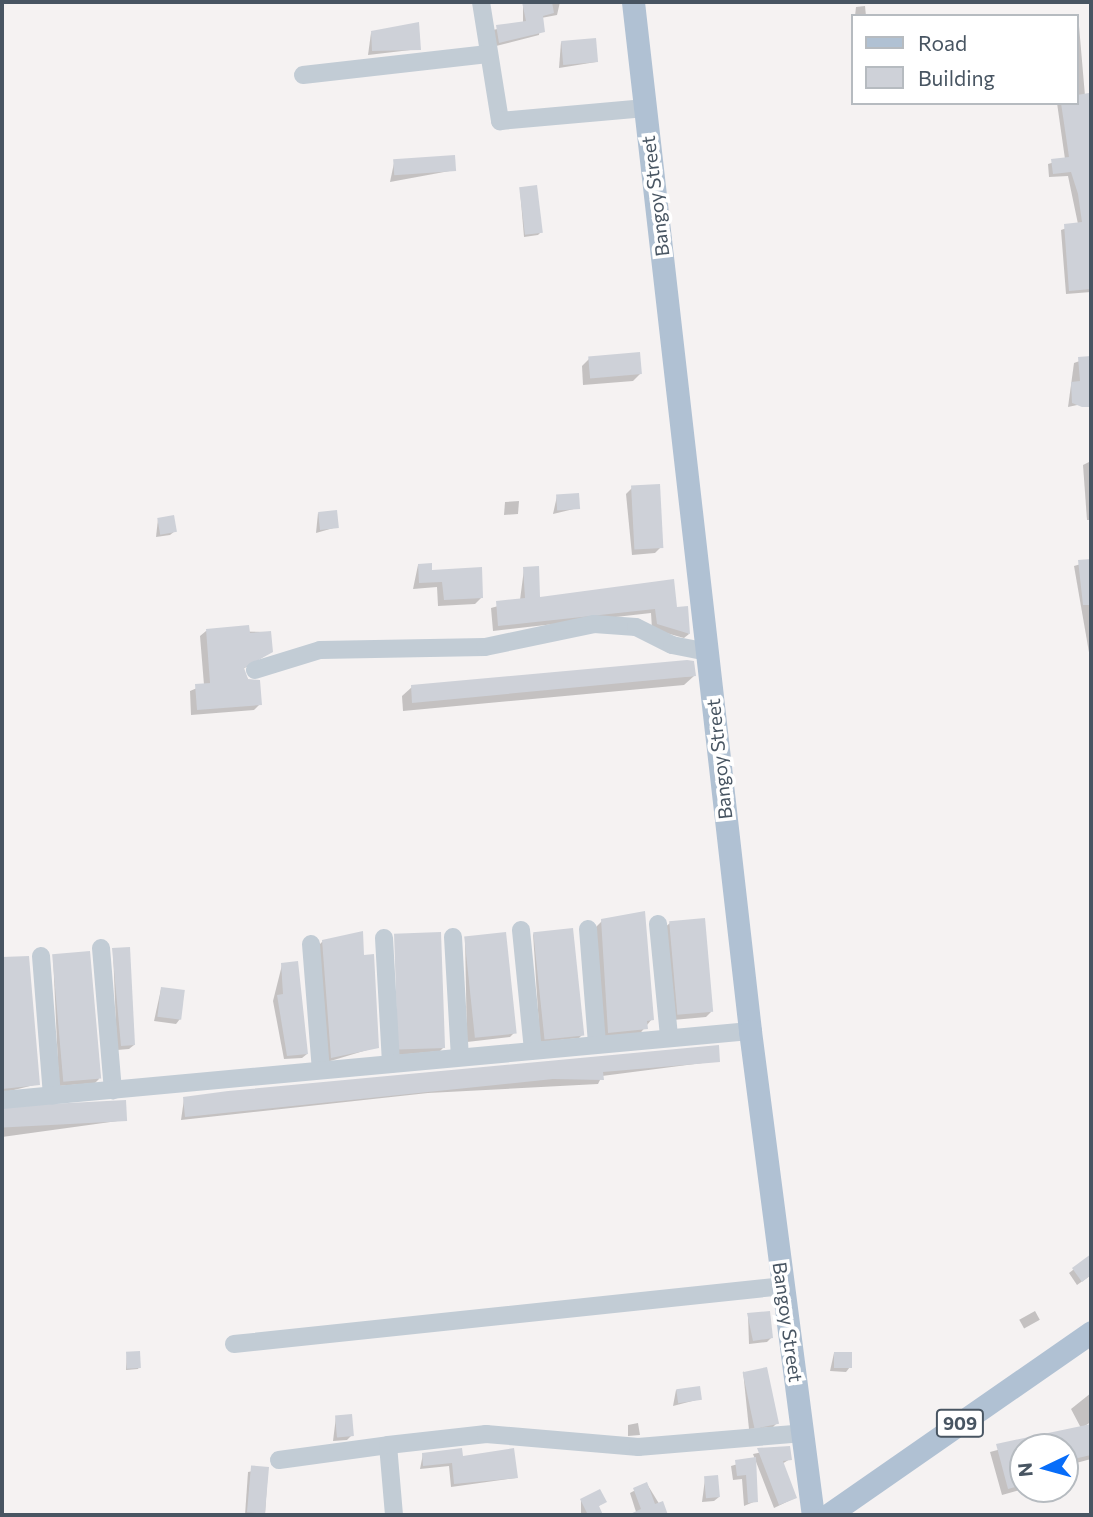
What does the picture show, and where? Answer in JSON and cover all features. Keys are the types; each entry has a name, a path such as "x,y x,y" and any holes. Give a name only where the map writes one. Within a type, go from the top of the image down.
{"main road":[{"name":"Bangoy Street","path":"633,2 750,1031 813,1515"},
{"name":"909","path":"828,1515 1091,1332"}],"street":[{"path":"481,2 500,121 645,108"},
{"path":"303,75 488,54"},
{"path":"255,670 320,650 485,647 610,624 707,652"},
{"path":"658,924 669,1037"},
{"path":"588,929 597,1044"},
{"path":"522,930 533,1050"},
{"path":"453,937 460,1057"},
{"path":"384,938 391,1063"},
{"path":"311,944 321,1070"},
{"path":"101,948 113,1090"},
{"path":"41,956 52,1096"},
{"path":"2,1100 750,1031"},
{"path":"234,1344 784,1286"},
{"path":"279,1460 486,1434 638,1447 803,1433"},
{"path":"388,1445 394,1515"}],"building":[{"path":"522,2 552,2 554,13 543,16 545,32 499,43 496,25 526,21"},
{"path":"419,22 421,50 372,51 371,31"},
{"path":"596,38 598,62 563,65 561,41"},
{"path":"1089,93 1091,289 1069,291 1064,224 1082,222 1078,194 1071,172 1053,174 1051,159 1069,157 1061,105 1079,105 1079,95"},
{"path":"455,155 456,171 394,175 393,159"},
{"path":"537,185 543,233 525,235 519,187"},
{"path":"640,352 642,374 590,378 588,357"},
{"path":"1091,356 1091,407 1082,407 1072,403 1071,382 1080,381 1078,357"},
{"path":"660,484 663,548 634,549 631,486"},
{"path":"579,493 580,509 557,511 556,495"},
{"path":"337,510 339,528 320,530 318,512"},
{"path":"174,515 177,532 160,535 157,518"},
{"path":"1091,559 1091,605 1083,605 1078,560"},
{"path":"432,563 432,570 482,567 483,598 444,600 442,582 419,583 418,564"},
{"path":"539,566 540,597 674,579 677,607 688,606 690,634 657,624 655,609 498,626 496,601 525,598 523,567"},
{"path":"249,625 250,633 271,631 273,652 244,668 248,679 260,680 262,705 197,710 195,684 210,683 206,629"},
{"path":"694,661 696,676 412,703 411,685"},
{"path":"645,911 654,1020 647,1021 648,1029 608,1033 601,919"},
{"path":"705,918 713,1012 677,1015 669,921"},
{"path":"573,928 584,1035 545,1040 533,932"},
{"path":"363,931 364,955 374,954 379,1048 331,1058 322,940"},
{"path":"441,932 445,1048 398,1050 394,934"},
{"path":"506,932 517,1033 475,1038 464,936"},
{"path":"130,947 135,1045 121,1046 112,948"},
{"path":"90,951 101,1079 63,1082 52,954"},
{"path":"29,956 40,1085 2,1089 2,957"},
{"path":"298,961 308,1054 287,1056 277,995 283,994 281,963"},
{"path":"161,987 185,990 181,1020 157,1017"},
{"path":"719,1045 720,1062 603,1072 604,1080 553,1079 185,1117 183,1097"},
{"path":"126,1100 127,1121 3,1127 2,1106"},
{"path":"1091,1254 1091,1275 1082,1282 1072,1268"},
{"path":"770,1311 773,1338 753,1341 747,1313"},
{"path":"140,1351 141,1368 127,1369 126,1352"},
{"path":"834,1352 852,1352 852,1368 834,1368"},
{"path":"767,1367 779,1424 755,1429 743,1372"},
{"path":"700,1386 702,1400 678,1403 676,1389"},
{"path":"352,1414 354,1436 337,1437 335,1415"},
{"path":"1091,1424 1091,1455 1079,1458 1079,1433 1048,1433"},
{"path":"1009,1441 1009,1489 1008,1489 996,1444"},
{"path":"790,1446 792,1460 783,1461 797,1498 779,1505 757,1448"},
{"path":"462,1448 463,1456 514,1448 518,1478 454,1484 452,1463 423,1466 422,1453"},
{"path":"756,1457 758,1502 748,1503 746,1475 737,1476 735,1460"},
{"path":"251,1465 269,1467 265,1514 247,1512"},
{"path":"718,1475 720,1497 706,1498 704,1476"},
{"path":"647,1482 655,1504 663,1501 668,1515 628,1515 641,1509 633,1488"},
{"path":"600,1489 607,1502 599,1506 603,1515 588,1515 580,1499"}]}
